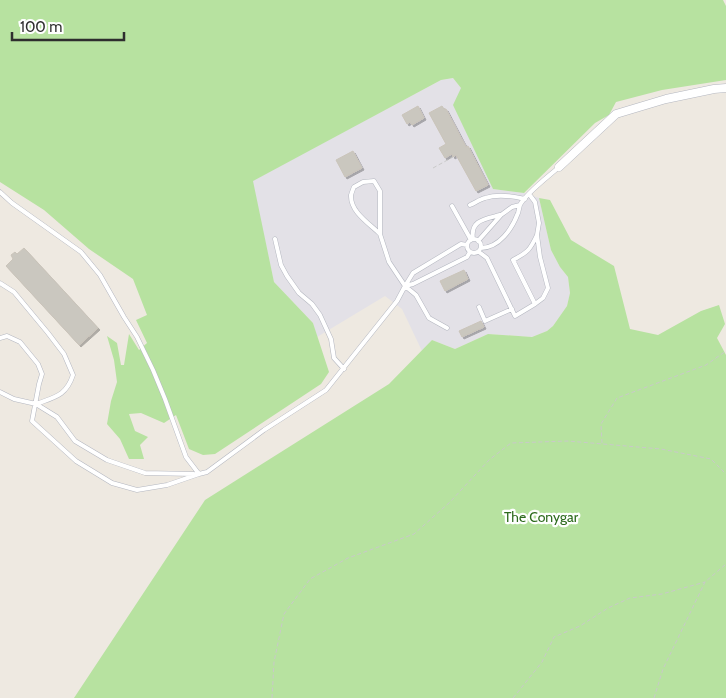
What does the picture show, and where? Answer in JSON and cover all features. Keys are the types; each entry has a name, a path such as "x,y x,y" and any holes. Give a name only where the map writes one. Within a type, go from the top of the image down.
{"street":[{"path":"559,167 616,114 666,99 726,88"}],"lane":[{"path":"470,252 474,253 497,243 507,233 518,213 520,205 529,194 559,167"},
{"path":"380,234 357,213 353,205 351,195 354,187 363,182 374,181 380,191 380,234 389,262 404,286 416,295 429,318 447,328"},
{"path":"0,192 81,252 100,275 137,337 162,392 186,457 199,474"},
{"path":"529,194 535,202 539,223 537,234 531,248 514,260 535,304"},
{"path":"470,205 484,198 495,196 525,199"},
{"path":"0,338 7,336 20,342 38,364 42,374 32,421 76,461 112,483 137,490 167,484 208,472 264,430 326,390 397,302 404,286 414,273 462,244 467,245 501,215 512,207 520,205"},
{"path":"452,206 474,240 481,244 480,250"},
{"path":"474,240 473,228 476,224 486,218 501,215"},
{"path":"480,250 487,258 516,316 543,298 548,288 540,257 537,234"},
{"path":"275,239 281,265 286,276 320,315 331,339 334,358 344,368"},
{"path":"467,245 470,252"},
{"path":"404,286 413,284 467,257 470,252"},
{"path":"0,283 14,292 48,333 64,354 74,375 70,386 60,395 36,404"},
{"path":"478,307 486,321 512,309"},
{"path":"0,392 14,399 36,404 57,417 75,441 107,460 145,473 199,474"}],"path":[{"path":"433,168 452,157"},
{"path":"602,444 601,424 617,398 706,365 726,351"},
{"path":"272,698 274,662 284,614 310,579 348,558 414,534 450,502 489,460 511,443 568,441 661,448 711,459 726,474"},
{"path":"654,698 664,669 705,582 726,564"},
{"path":"513,698 542,662 554,637 580,626 608,608 630,598 662,594 705,582"}],"shaded area":[{"path":"453,78 461,88 493,189 524,193 539,198 551,250 568,277 570,293 567,306 553,326 547,331 532,337 488,334 455,349 432,340 422,351 402,309 385,296 317,337 313,323 274,282 252,181 441,80"}],"green space":[{"path":"0,0 723,0 726,6 726,80 662,90 616,102 609,115 595,123 524,193 493,189 453,105 461,88 453,78 441,80 253,181 274,282 313,323 329,372 321,384 215,454 203,455 189,449 176,415 164,423 141,413 129,414 135,431 148,437 140,445 144,459 129,459 120,439 107,424 117,382 114,360 107,336 117,343 121,365 124,365 129,334 139,350 147,343 136,320 147,315 133,279 89,249 44,210 0,182"},
{"name":"The Conygar","path":"539,198 550,200 571,240 614,266 630,329 658,335 701,311 719,305 725,324 717,338 726,355 726,698 74,698 205,500 389,384 432,340 455,349 488,334 532,337 547,331 553,326 567,306 570,293 568,277 551,250"}],"building":[{"path":"418,106 424,118 412,125 410,122 407,124 402,115"},
{"path":"442,106 446,109 466,147 468,146 488,185 476,191 456,155 453,157 452,154 445,158 439,148 446,144 429,113"},
{"path":"353,151 362,168 345,177 336,160"},
{"path":"24,248 98,328 79,345 6,266 13,259 11,255 15,252 17,254"},
{"path":"464,270 468,279 445,291 440,281"},
{"path":"481,321 484,327 462,337 459,331"}]}
